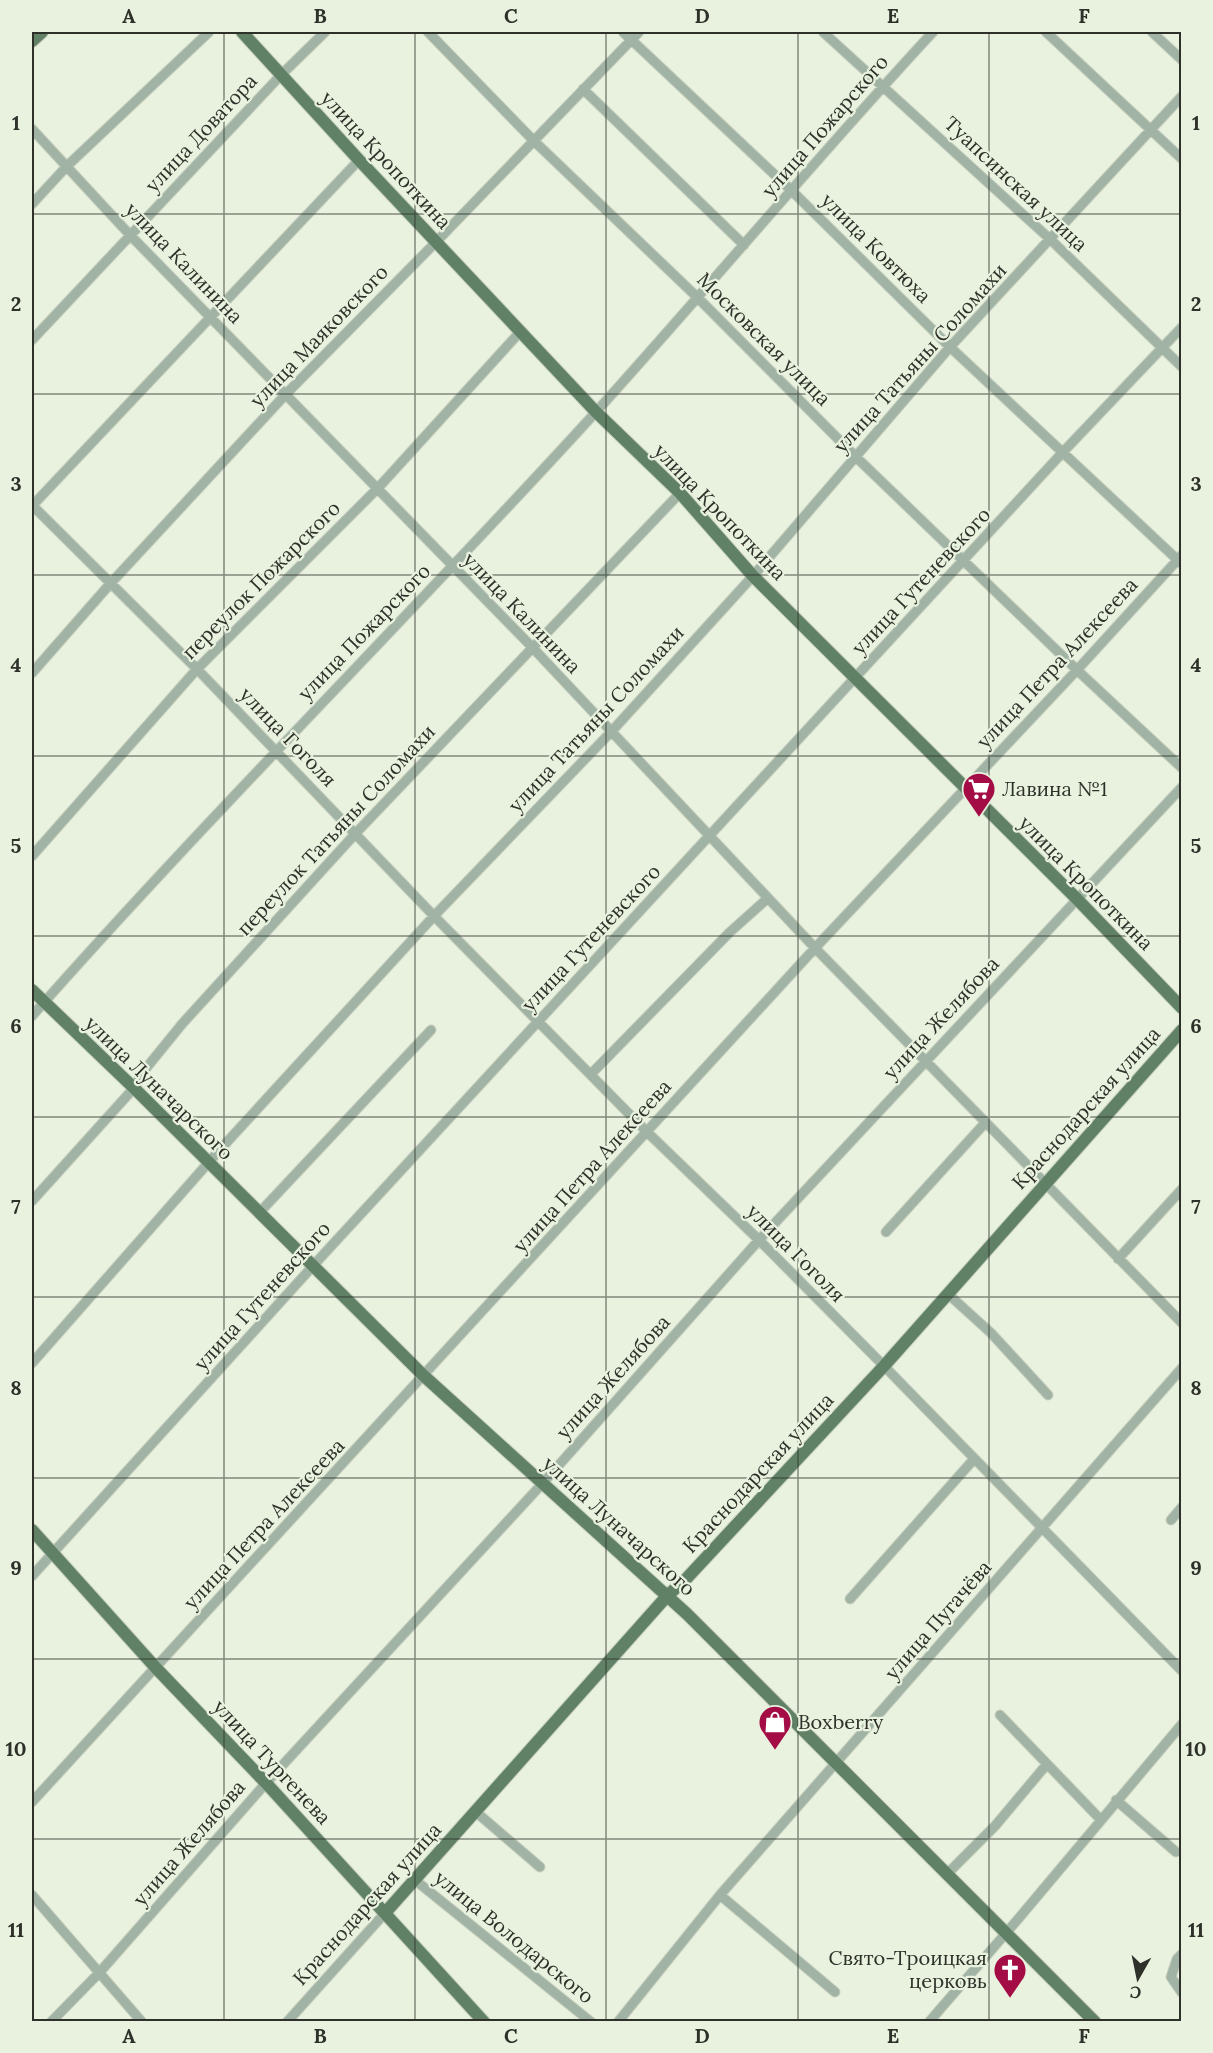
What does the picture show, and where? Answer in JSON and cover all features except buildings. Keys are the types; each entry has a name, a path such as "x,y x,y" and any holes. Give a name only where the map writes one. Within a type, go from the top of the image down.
{"main road":[{"path":"32,42 42,32"},
{"name":"улица Кропоткина","path":"242,32 596,412 680,493 753,576 1077,899 1182,1008"},
{"name":"улица Луначарского","path":"32,990 314,1265 424,1376 687,1614 1095,2022"},
{"name":"Краснодарская улица","path":"385,1913 667,1596 686,1579 884,1366 1182,1030"},
{"name":"улица Тургенева","path":"32,1530 156,1668 266,1783 484,2022"}],"street":[{"path":"32,204 67,166 209,32"},
{"name":"улица Доватора","path":"32,340 281,75 325,32"},
{"name":"Московская улица","path":"428,32 534,141 697,297 963,562 1182,768"},
{"name":"улица Ковтюха","path":"623,32 792,190 950,347 1180,560"},
{"name":"улица Маяковского","path":"32,673 110,584 286,394 639,32"},
{"name":"Туапсинская улица","path":"823,32 1051,240 1182,367"},
{"name":"улица Пожарского","path":"32,1016 275,751 452,567 596,412 933,32"},
{"path":"1046,32 1182,159"},
{"path":"1152,32 1182,60"},
{"path":"583,89 744,245"},
{"name":"улица Татьяны Соломахи","path":"32,1363 208,1163 434,916 611,732 753,576 950,347 1182,96"},
{"name":"улица Калинина","path":"32,129 130,235 532,647 815,948 1182,1323"},
{"path":"32,522 34,508 210,316 359,160"},
{"name":"улица Гутеневского","path":"32,1576 314,1265 1063,452 1182,327"},
{"name":"переулок Пожарского","path":"32,856 198,669 378,488 520,332"},
{"name":"переулок Татьяны Соломахи","path":"32,1201 134,1088 143,1072 182,1024 356,833 680,493"},
{"name":"улица Гоголя","path":"34,508 198,669 434,916 540,1020 647,1132 759,1240 884,1366 1182,1671"},
{"name":"улица Петра Алексеева","path":"32,1802 815,948 1180,560"},
{"name":"улица Желябова","path":"51,2022 99,1973 266,1783 542,1484 759,1240 1182,787"},
{"path":"591,1074 730,932 768,898"},
{"path":"260,1213 431,1030"},
{"path":"886,1232 985,1123"},
{"path":"1118,1259 1182,1190"},
{"path":"948,1294 991,1333 1048,1395"},
{"name":"улица Пугачёва","path":"618,2022 720,1894 1182,1368"},
{"path":"850,1599 974,1460"},
{"path":"1171,1520 1182,1508"},
{"path":"1000,1715 1101,1820"},
{"path":"929,2022 1182,1724"},
{"path":"948,1873 995,1826 1047,1764"},
{"path":"1116,1800 1176,1851"},
{"path":"476,1812 540,1867"},
{"name":"улица Володарского","path":"415,1880 591,2022"},
{"path":"720,1894 835,1992"},
{"path":"32,1895 142,2022"},
{"name":"Краснодарская улица","path":"287,2022 385,1913"},
{"path":"1182,1954 1177,1959 1171,1977 1182,1993"}],"place":[{"name":"Лавина №1","path":"979,818"},
{"name":"Boxberry","path":"775,1751"},
{"name":"Свято-Троицкая церковь","path":"1010,1999"}]}
